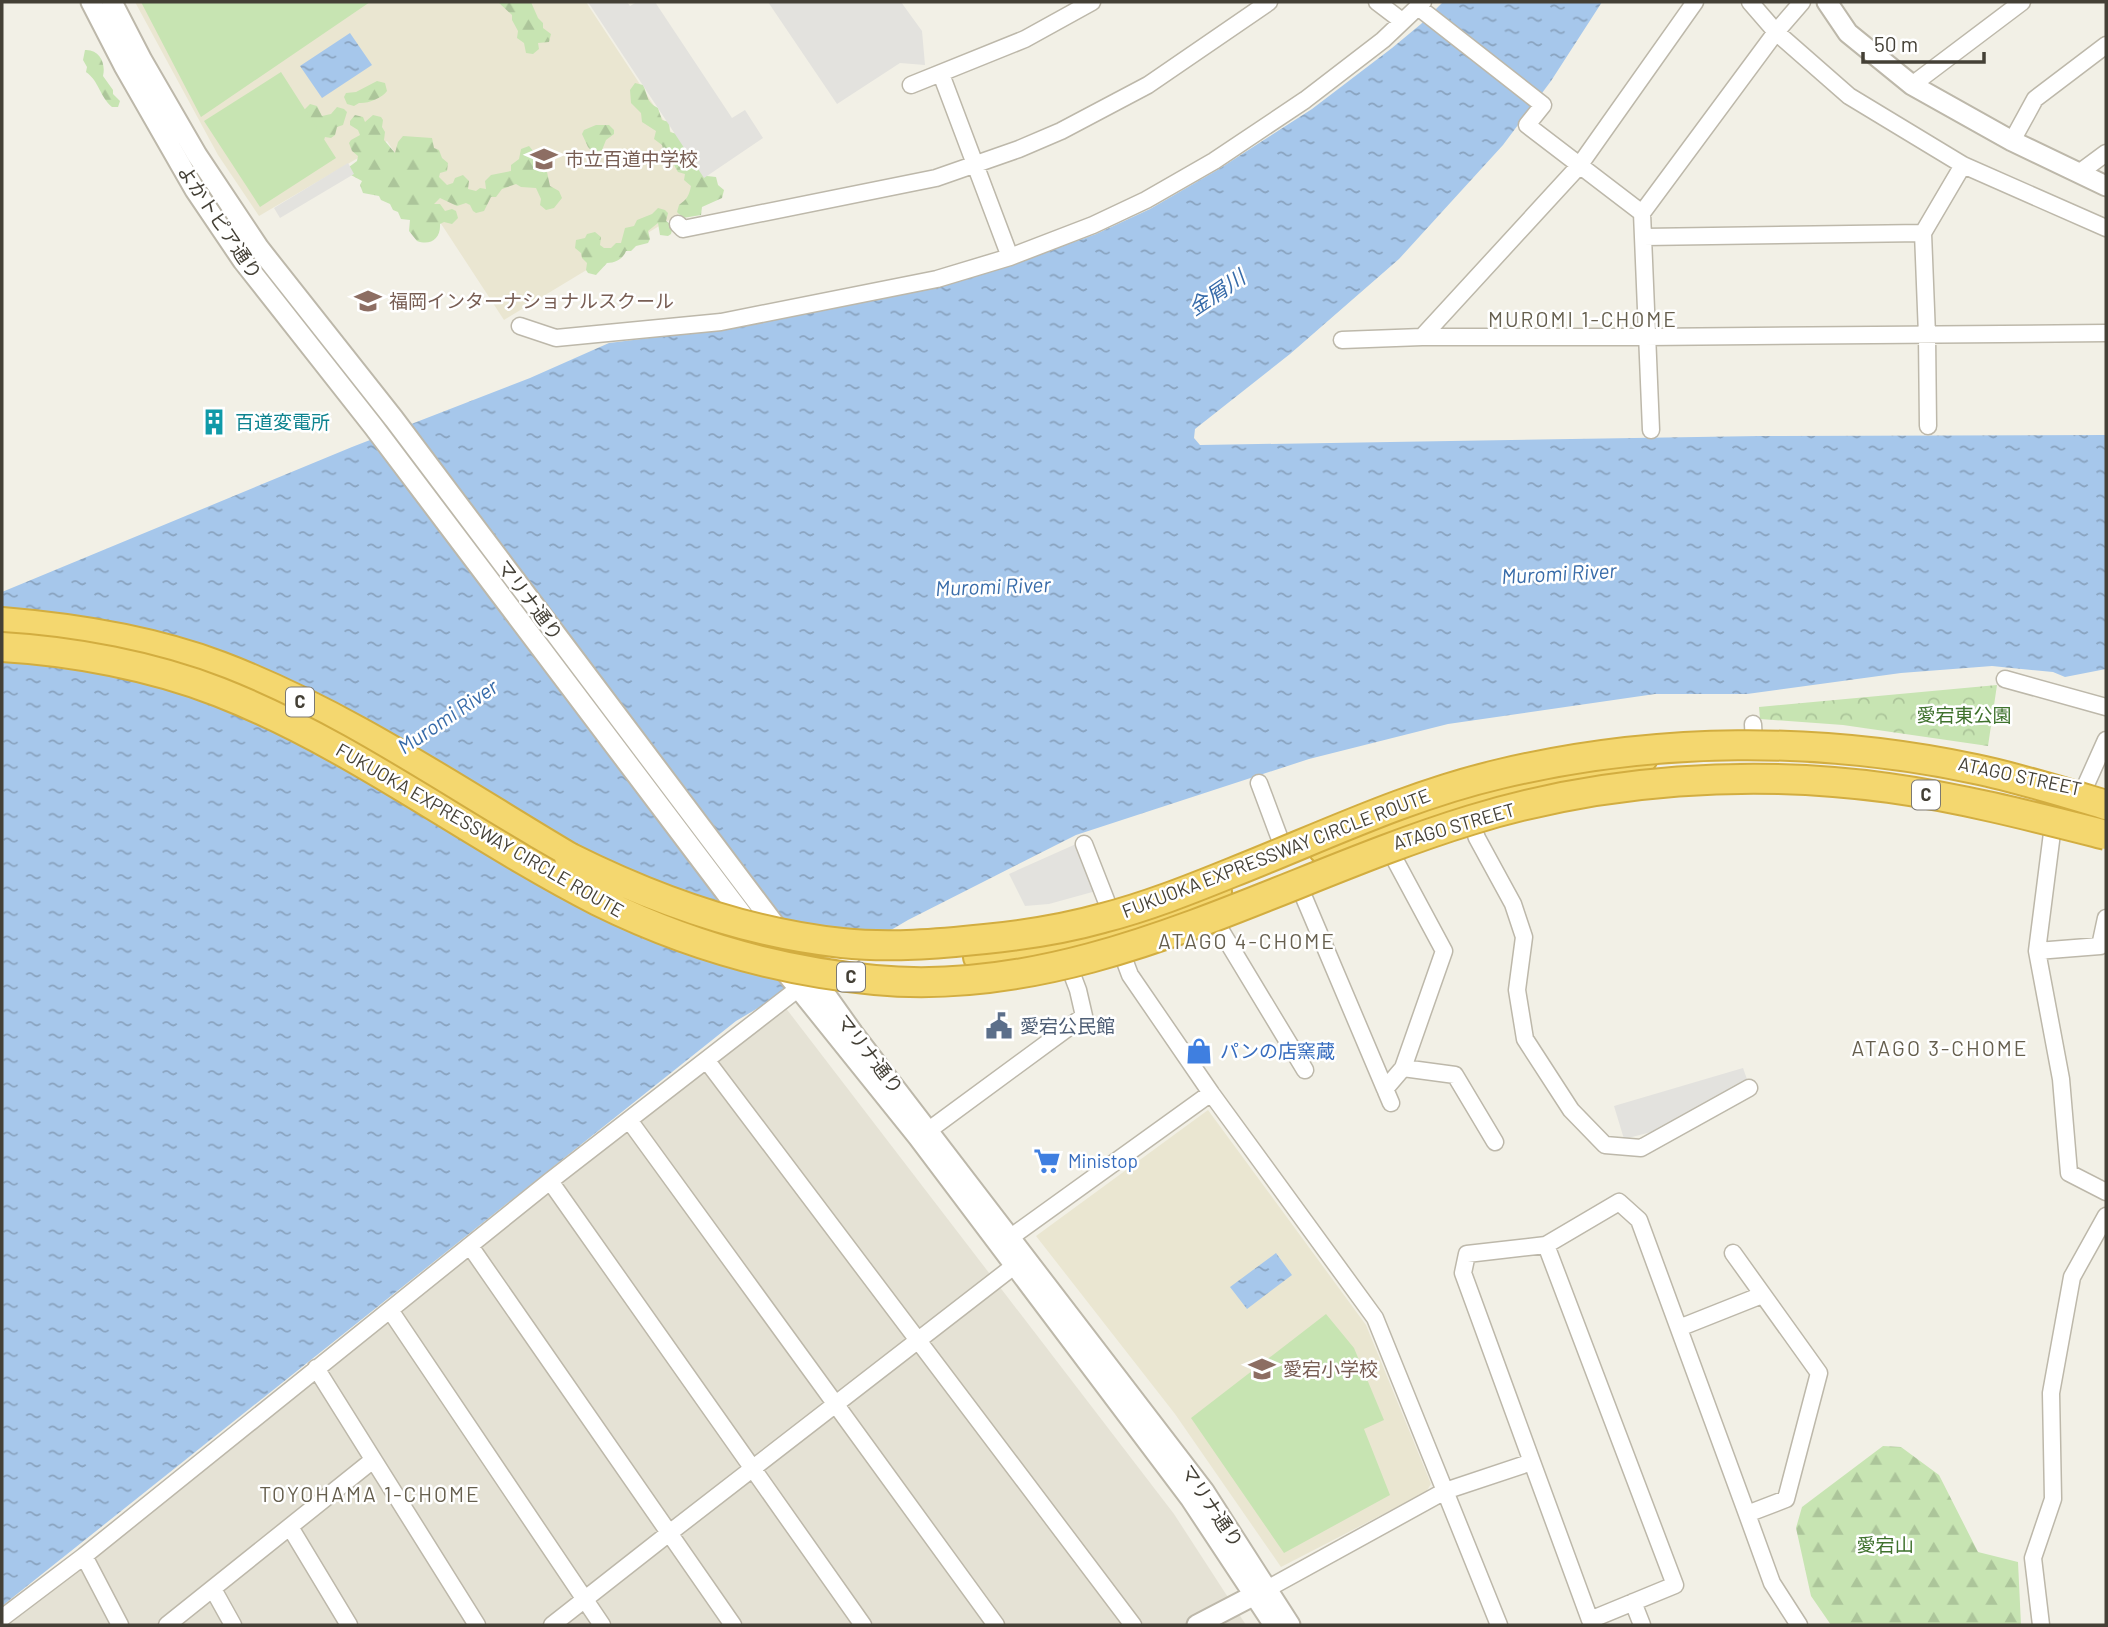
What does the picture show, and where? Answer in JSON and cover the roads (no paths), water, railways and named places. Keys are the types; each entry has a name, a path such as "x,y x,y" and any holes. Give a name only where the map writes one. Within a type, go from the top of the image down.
{"highway":[{"name":"FUKUOKA EXPRESSWAY CIRCLE ROUTE","path":"2,622 115,637 220,666 290,697 375,741 569,857 617,881 722,920 772,932 845,944 932,945 1027,935 1106,918 1221,877 1358,819 1446,788 1550,763 1640,750 1782,745 1894,755 1979,770 2095,797"},
{"name":"FUKUOKA EXPRESSWAY CIRCLE ROUTE","path":"2,647 38,649 108,662 160,673 214,690 283,720 366,765 556,877 653,926 704,946 762,962 878,981 932,982 985,978 1029,972 1121,951 1201,923 1373,853 1468,821 1513,808 1607,790 1687,782 1814,781 1890,788 1970,803 2106,835"},
{"name":"C","path":"569,857 646,901 712,928 768,945 817,954 882,961 941,961 1030,953 1114,932 1362,835 1503,790 1591,774 1674,748"}],"street":[{"name":"よかトピア通り","path":"91,2 124,66 195,190 243,261 373,426"},
{"name":"よかトピア通り","path":"112,2 197,155 259,248 394,419"},
{"path":"678,225 682,229 936,178 1061,131 1148,85 1269,2"},
{"path":"1377,2 1402,21"},
{"path":"1422,337 1579,166 1695,2"},
{"path":"1749,2 1776,32 1849,96 1963,165 2106,228"},
{"path":"1651,430 1642,213 1776,32 1802,2"},
{"path":"1826,2 1848,33 1912,85 2012,141 2106,186"},
{"path":"1912,85 2022,2"},
{"path":"911,85 1025,39 1088,3"},
{"path":"520,326 556,338 721,322 937,279 1010,257 1093,225 1146,200 1214,161 1304,100 1383,40 1421,4 1543,105 1527,125 1642,213"},
{"path":"2012,141 2035,99 2106,45"},
{"path":"941,74 1010,257"},
{"path":"2079,173 2106,153"},
{"path":"1928,426 1923,233 1963,165"},
{"path":"1644,237 1923,233"},
{"path":"1342,340 1422,337 1646,338 2106,333"},
{"name":"マリナ通り","path":"394,419 801,972 918,1137 1204,1491 1261,1592 1274,1625"},
{"name":"マリナ通り","path":"373,426 774,956 801,972 929,1130 1011,1237 1020,1261"},
{"path":"2005,678 2106,707"},
{"name":"ATAGO STREET","path":"801,972 833,955 928,952 1063,932 1113,918 1376,812 1458,784 1515,769 1583,757 1674,748 1754,734 1834,746 1916,754 2095,797 2106,797"},
{"path":"2095,797 2106,740"},
{"name":"ATAGO STREET","path":"801,972 863,980 943,977 1024,969 1121,951 1387,845 1469,817 1588,793 1676,781 1758,779 1834,783 1909,794 1984,810 2106,849"},
{"path":"1259,783 1284,850"},
{"path":"1469,817 1477,838 1513,904 1524,937 1517,990 1525,1039 1571,1110 1605,1145 1641,1148 1749,1088"},
{"path":"2052,832 2037,951 2061,1079 2069,1173 2106,1192"},
{"path":"1084,844 1113,918"},
{"path":"1297,881 1388,1096 1403,1068 1444,951 1387,845"},
{"path":"1212,916 1305,1070"},
{"path":"2037,951 2101,946 2106,918"},
{"path":"1121,951 1130,975 1211,1093 1375,1318 1499,1625"},
{"path":"929,1130 1084,1016 1067,961"},
{"path":"2,1618 84,1556 550,1181 707,1060 801,972"},
{"path":"707,1060 1133,1625"},
{"path":"1403,1068 1455,1075 1495,1142"},
{"path":"1011,1237 1211,1093"},
{"path":"629,1120 996,1625"},
{"path":"550,1181 863,1625"},
{"path":"1546,1245 1675,1585 1590,1620 1463,1273 1467,1255 1546,1245 1619,1202 1640,1220 1772,1583 1797,1625"},
{"path":"2040,1625 2033,1558 2053,1499 2051,1394 2072,1277 2106,1216"},
{"path":"470,1246 733,1625"},
{"path":"1732,1253 1819,1373 1786,1499 1747,1514"},
{"path":"552,1625 835,1402 918,1342 1020,1261"},
{"path":"1679,1328 1762,1295"},
{"path":"390,1310 603,1625"},
{"path":"316,1368 477,1625"},
{"path":"167,1625 373,1460"},
{"path":"1197,1625 1446,1491 1531,1462"},
{"path":"290,1527 349,1625"},
{"path":"84,1556 120,1625"},
{"path":"213,1589 233,1625"},
{"name":"マリナ通り","path":"1261,1592 1290,1625"},
{"path":"1633,1602 1642,1625"}],"water":[{"path":"1443,2 1602,2 1551,81 1503,145 1399,259 1290,354 1195,429 1194,438 1200,445 1760,436 2106,435 2106,669 2065,677 2053,672 1992,666 1901,673 1747,694 1655,694 1448,724 1309,759 1076,835 908,920 736,1021 2,1606 2,592 352,447 530,378 609,343 721,329 940,285 1011,265 1096,234 1150,209 1219,169 1312,109 1392,48"},
{"path":"350,33 372,65 322,98 300,66"},
{"path":"1276,1253 1292,1275 1247,1309 1230,1287"}],"place":[{"name":"市立百道中学校","path":"544,159"},
{"name":"福岡インターナショナルスクール","path":"368,301"},
{"name":"百道変電所","path":"214,422"},
{"name":"愛宕公民館","path":"999,1026"},
{"name":"パンの店窯蔵","path":"1199,1051"},
{"name":"Ministop","path":"1047,1161"},
{"name":"愛宕小学校","path":"1262,1369"}],"district":[{"name":"MUROMI 1-CHOME","path":"1583,320"},
{"name":"ATAGO 4-CHOME","path":"1247,942"},
{"name":"ATAGO 3-CHOME","path":"1940,1049"},
{"name":"TOYOHAMA 1-CHOME","path":"370,1495"}],"water label":[{"name":"金屑川","path":"1217,293"},
{"name":"Muromi River","path":"1559,574"},
{"name":"Muromi River","path":"993,587"},
{"name":"Muromi River","path":"448,717"}],"park label":[{"name":"愛宕東公園","path":"1964,715"},
{"name":"愛宕山","path":"1885,1545"}]}
